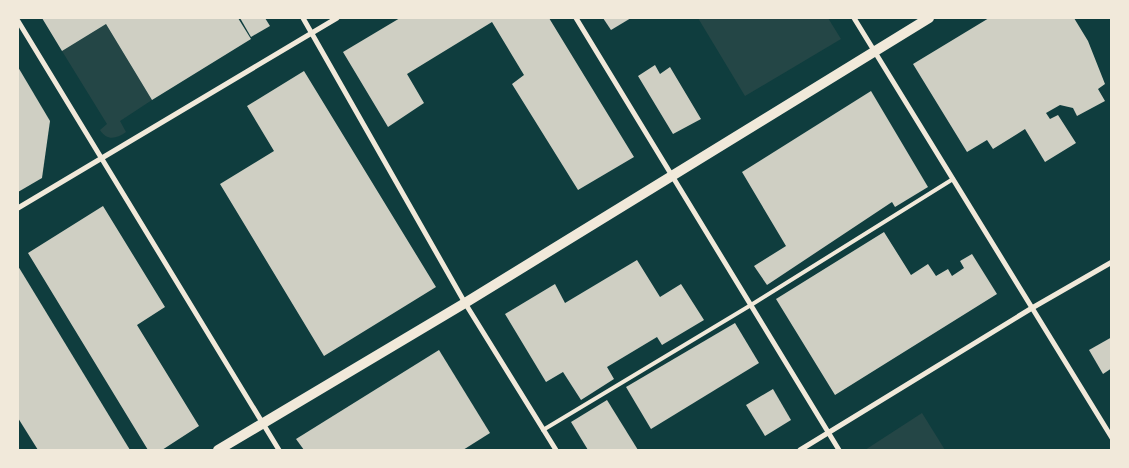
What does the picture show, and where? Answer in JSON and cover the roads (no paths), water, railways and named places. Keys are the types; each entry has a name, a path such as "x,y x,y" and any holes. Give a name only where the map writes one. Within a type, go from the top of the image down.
{"main road":[{"path":"218,450 466,303 672,174 929,18"}],"street":[{"path":"303,18 466,303 556,450"},
{"path":"18,208 337,18"},
{"path":"576,18 839,450"},
{"path":"854,18 1112,438"},
{"path":"18,20 279,450"},
{"path":"800,450 1032,308 1112,262"}],"lane":[{"path":"543,430 952,179"}]}
